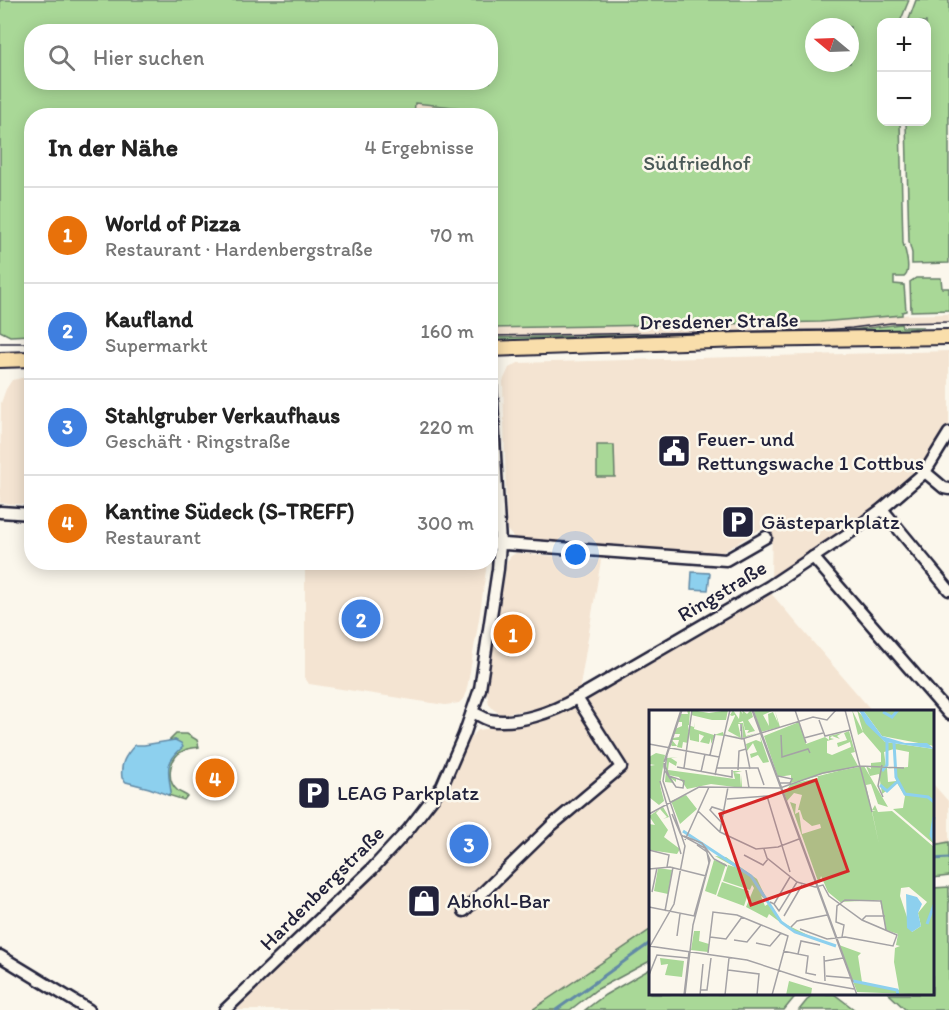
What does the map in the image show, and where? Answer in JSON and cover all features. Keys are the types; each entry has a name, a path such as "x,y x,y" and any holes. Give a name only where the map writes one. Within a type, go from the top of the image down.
{"main road":[{"name":"Dresdener Straße","path":"498,349 741,340 949,337"},
{"path":"0,360 24,359"}],"street":[{"name":"Ringstraße","path":"470,716 479,714 485,719 500,720 527,718 563,706 770,585 882,509 925,472 949,433"},
{"path":"925,472 944,488 949,489"},
{"path":"882,509 949,590"},
{"path":"0,512 24,514"},
{"path":"498,543 726,560 766,537"},
{"path":"813,557 949,714"},
{"name":"Hardenbergstraße","path":"225,1010 372,869 408,830 441,786 480,689 498,570"},
{"path":"464,911 552,825 621,766 577,698"},
{"path":"0,956 89,1010"}],"shaded area":[{"path":"415,103 463,108 415,108"},
{"path":"949,314 949,323 891,325 852,330 498,338 498,328 820,322 890,315"},
{"path":"949,351 949,427 922,467 879,506 771,580 772,522 720,554 514,538 507,530 503,381 509,368 518,363"},
{"path":"24,377 24,505 0,503 1,403 12,380"},
{"path":"516,553 601,560 579,692 544,708 500,714 489,704 486,688 507,561"},
{"path":"305,570 486,570 468,683 465,697 459,703 445,705 309,684 305,678"},
{"path":"769,591 871,710 649,710 649,931 532,1010 228,1010 447,787 467,741 478,730 534,720"},
{"path":"934,785 949,802 949,842 934,845"}],"green space":[{"name":"Südfriedhof","path":"0,0 909,0 902,18 877,18 877,126 900,126 903,243 908,270 904,277 894,277 894,284 904,285 906,311 902,312 902,315 820,322 498,328 498,108 462,108 415,103 415,108 24,108 24,335 10,336 0,331"},
{"path":"916,0 949,0 949,263 912,264 909,242 906,126 931,126 931,18 909,18"},
{"path":"916,278 941,278 942,288 949,288 949,310 911,311 910,282"},
{"path":"901,324 902,327 924,327 892,332 498,341 498,338 852,330"},
{"path":"597,445 614,445 615,477 597,477"},
{"path":"176,734 187,734 197,740 199,747 180,753 172,763 171,781 178,791 187,796 184,800 168,795 171,792 168,778 169,762 182,747 175,740 169,741"},
{"path":"949,842 949,876 934,878 934,845"},
{"path":"949,887 949,1010 906,1010 890,995 934,995 934,888"},
{"path":"649,931 649,962 596,990 570,1010 532,1010"},
{"path":"649,970 649,995 796,995 784,1010 585,1010 605,995"},
{"path":"811,995 835,995 855,1010 799,1010"}],"water":[{"path":"692,572 710,573 708,590 691,589"},
{"path":"175,740 183,747 170,762 168,772 171,792 168,795 126,782 122,778 124,760 135,745"}],"waterway":[{"path":"934,859 949,858"},
{"path":"556,1010 649,944"}],"tram line":[{"path":"498,336 821,330 891,323 949,322"},
{"path":"0,343 24,343"}],"place":[{"name":"Feuer- und Rettungswache 1 Cottbus","path":"674,451"},
{"name":"Gästeparkplatz","path":"738,522"},
{"name":"Kaufland","path":"361,619"},
{"name":"World of Pizza","path":"513,634"},
{"name":"Kantine Südeck (S-TREFF)","path":"215,778"},
{"name":"LEAG Parkplatz","path":"314,793"},
{"name":"Stahlgruber Verkaufhaus","path":"469,844"},
{"name":"Abhohl-Bar","path":"424,901"}]}
